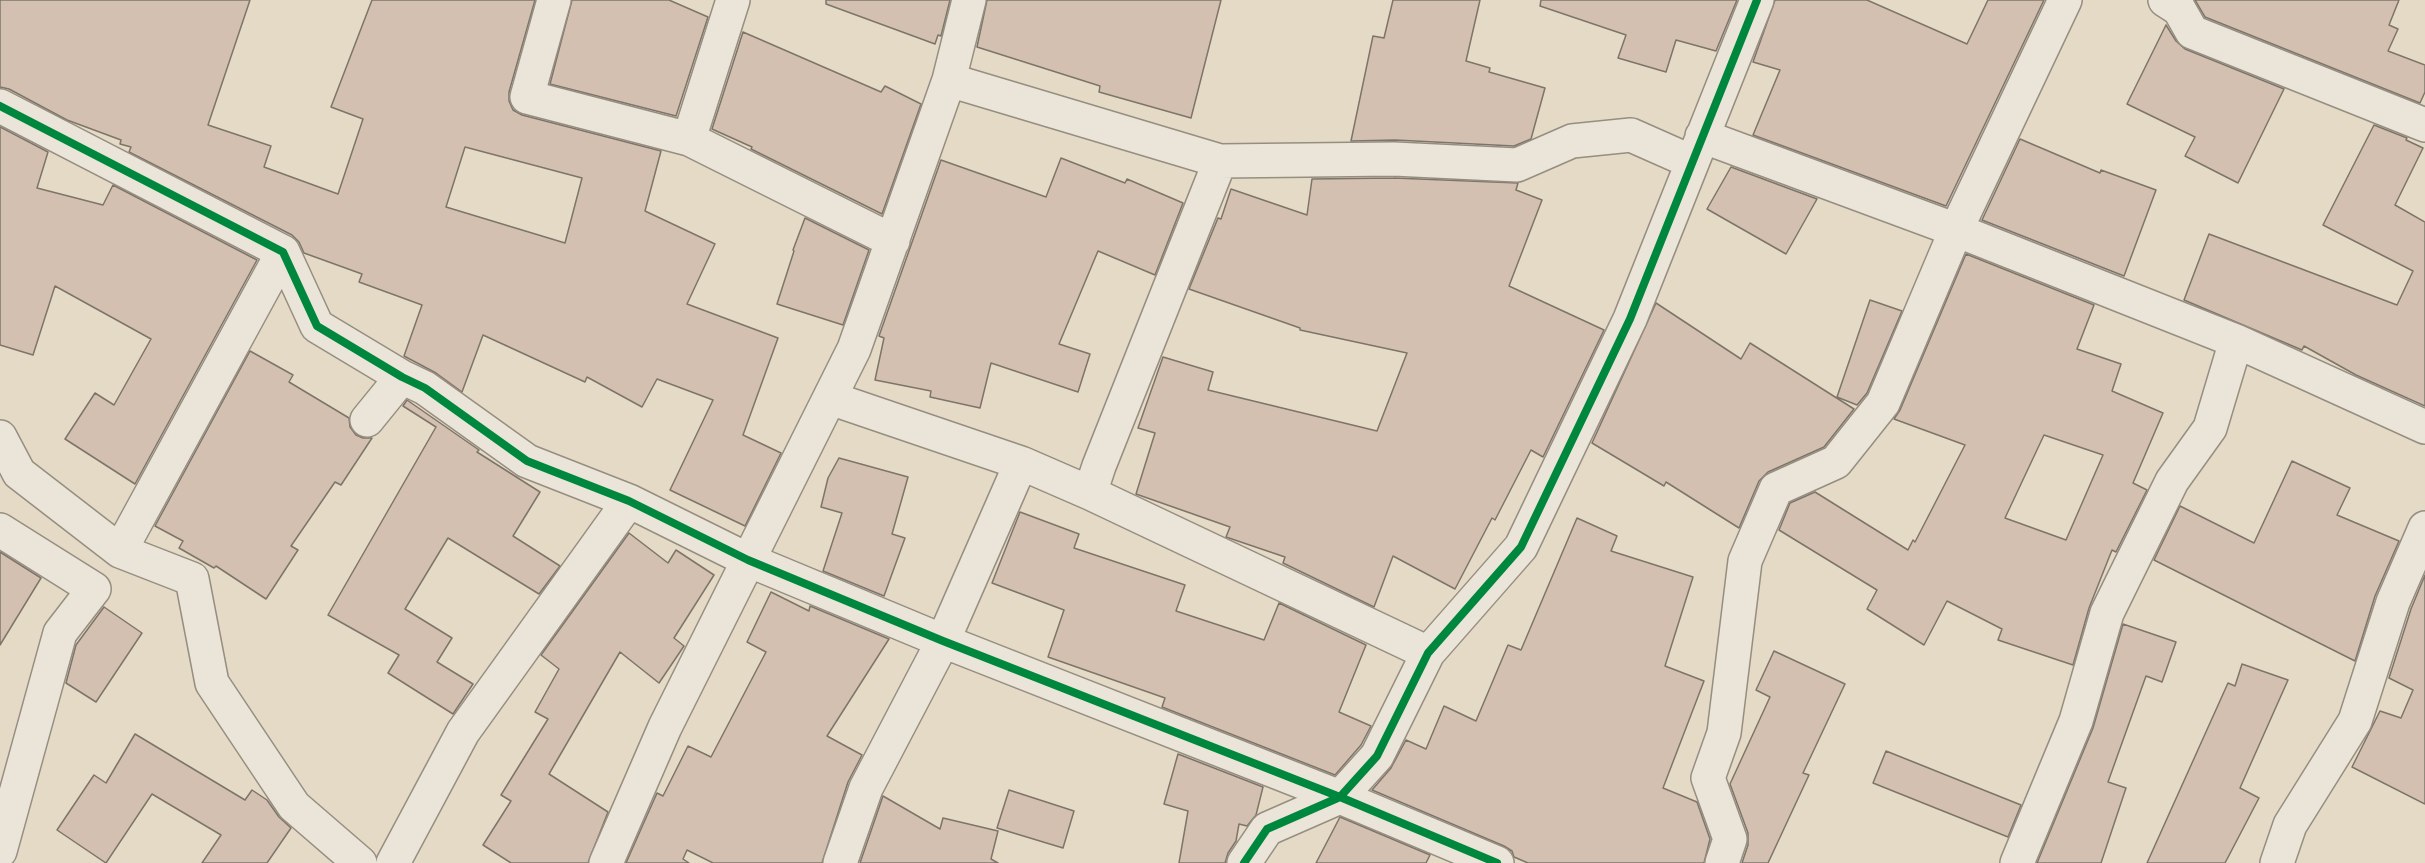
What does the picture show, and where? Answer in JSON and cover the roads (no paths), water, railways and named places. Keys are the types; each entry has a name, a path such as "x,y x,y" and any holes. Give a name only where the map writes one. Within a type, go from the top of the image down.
{"street":[{"path":"554,0 527,97 689,139 894,240"},
{"path":"689,139 733,0"},
{"path":"606,863 666,727 854,349 948,81 969,0"},
{"path":"1244,863 1267,829 1340,796 1377,756 1428,653 1521,547 1630,319 1757,0"},
{"path":"1722,863 1730,839 1708,778 1724,733 1745,561 1776,489 1836,462 1883,403 1956,230 2065,0"},
{"path":"2165,0 2179,9 2192,32 2425,125"},
{"path":"948,81 1220,161 1394,159 1517,165 1572,141 1631,135 1697,149 1956,230 2236,341 2425,426"},
{"path":"0,106 283,252 317,326 402,377 425,388 527,461 629,501 748,561 943,641 1340,796 1497,863"},
{"path":"1090,493 1220,161"},
{"path":"120,551 283,252"},
{"path":"2018,863 2076,721 2107,613 2172,481 2210,428 2236,341"},
{"path":"367,420 402,377"},
{"path":"830,398 1021,464 1090,493 1428,653"},
{"path":"0,437 19,473 120,551 192,579 213,683 294,806 360,863"},
{"path":"840,863 866,788 943,641 1021,464"},
{"path":"393,863 463,732 629,501"},
{"path":"2277,863 2290,825 2355,721 2393,602 2425,528"},
{"path":"0,530 94,589 60,633 0,852 22,863"}]}
